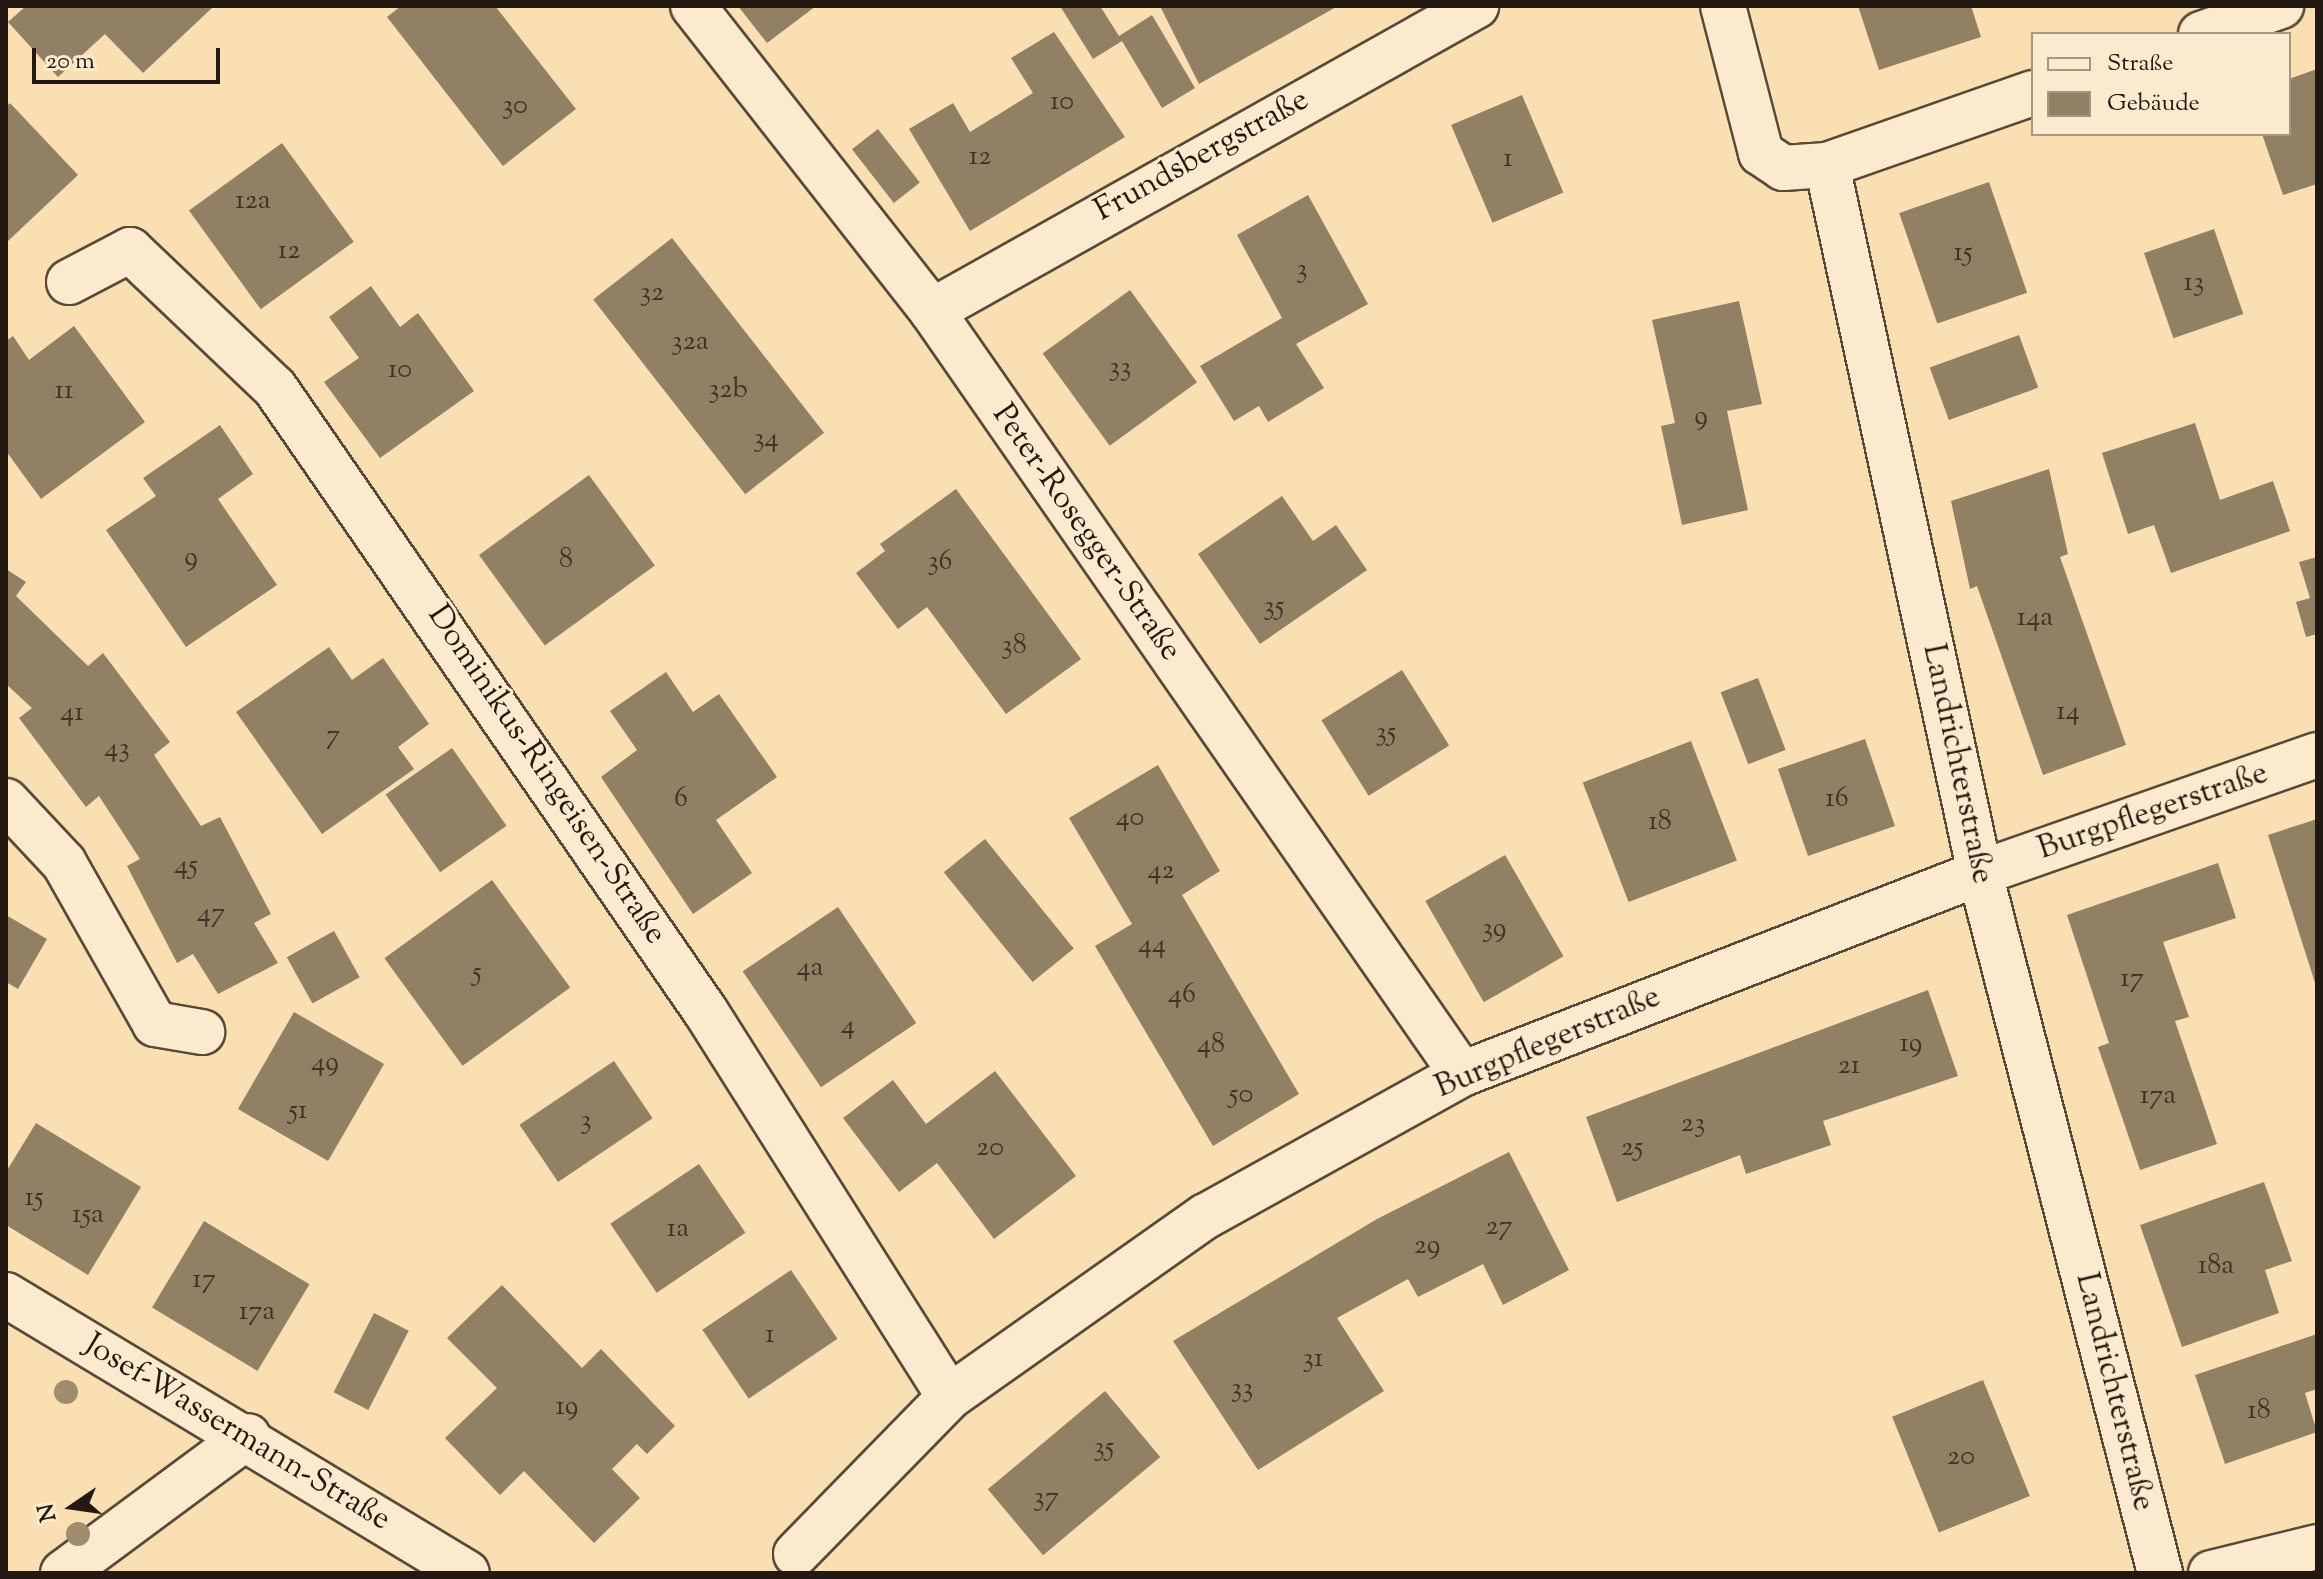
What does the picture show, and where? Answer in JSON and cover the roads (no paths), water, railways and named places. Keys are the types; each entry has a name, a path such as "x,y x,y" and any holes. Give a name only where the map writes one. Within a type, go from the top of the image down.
{"street":[{"name":"Peter-Rosegger-Straße","path":"693,6 932,311 1462,1074"},
{"name":"Frundsbergstraße","path":"932,311 1476,6"},
{"path":"1723,6 1761,153 1783,168 1827,165 2031,94"},
{"path":"2207,32 2281,6"},
{"name":"Landrichterstraße","path":"1827,165 1980,873 2160,1573"},
{"name":"Dominikus-Ringeisen-Straße","path":"69,282 130,250 275,388 689,986 949,1397"},
{"name":"Burgpflegerstraße","path":"796,1554 949,1397 1206,1216 1462,1074 1980,873 2317,755"},
{"path":"6,801 64,863 155,1024 202,1032"},
{"name":"Josef-Wassermann-Straße","path":"6,1295 248,1436 467,1573"},
{"path":"63,1573 248,1436"},
{"path":"2211,1573 2317,1547"}]}
